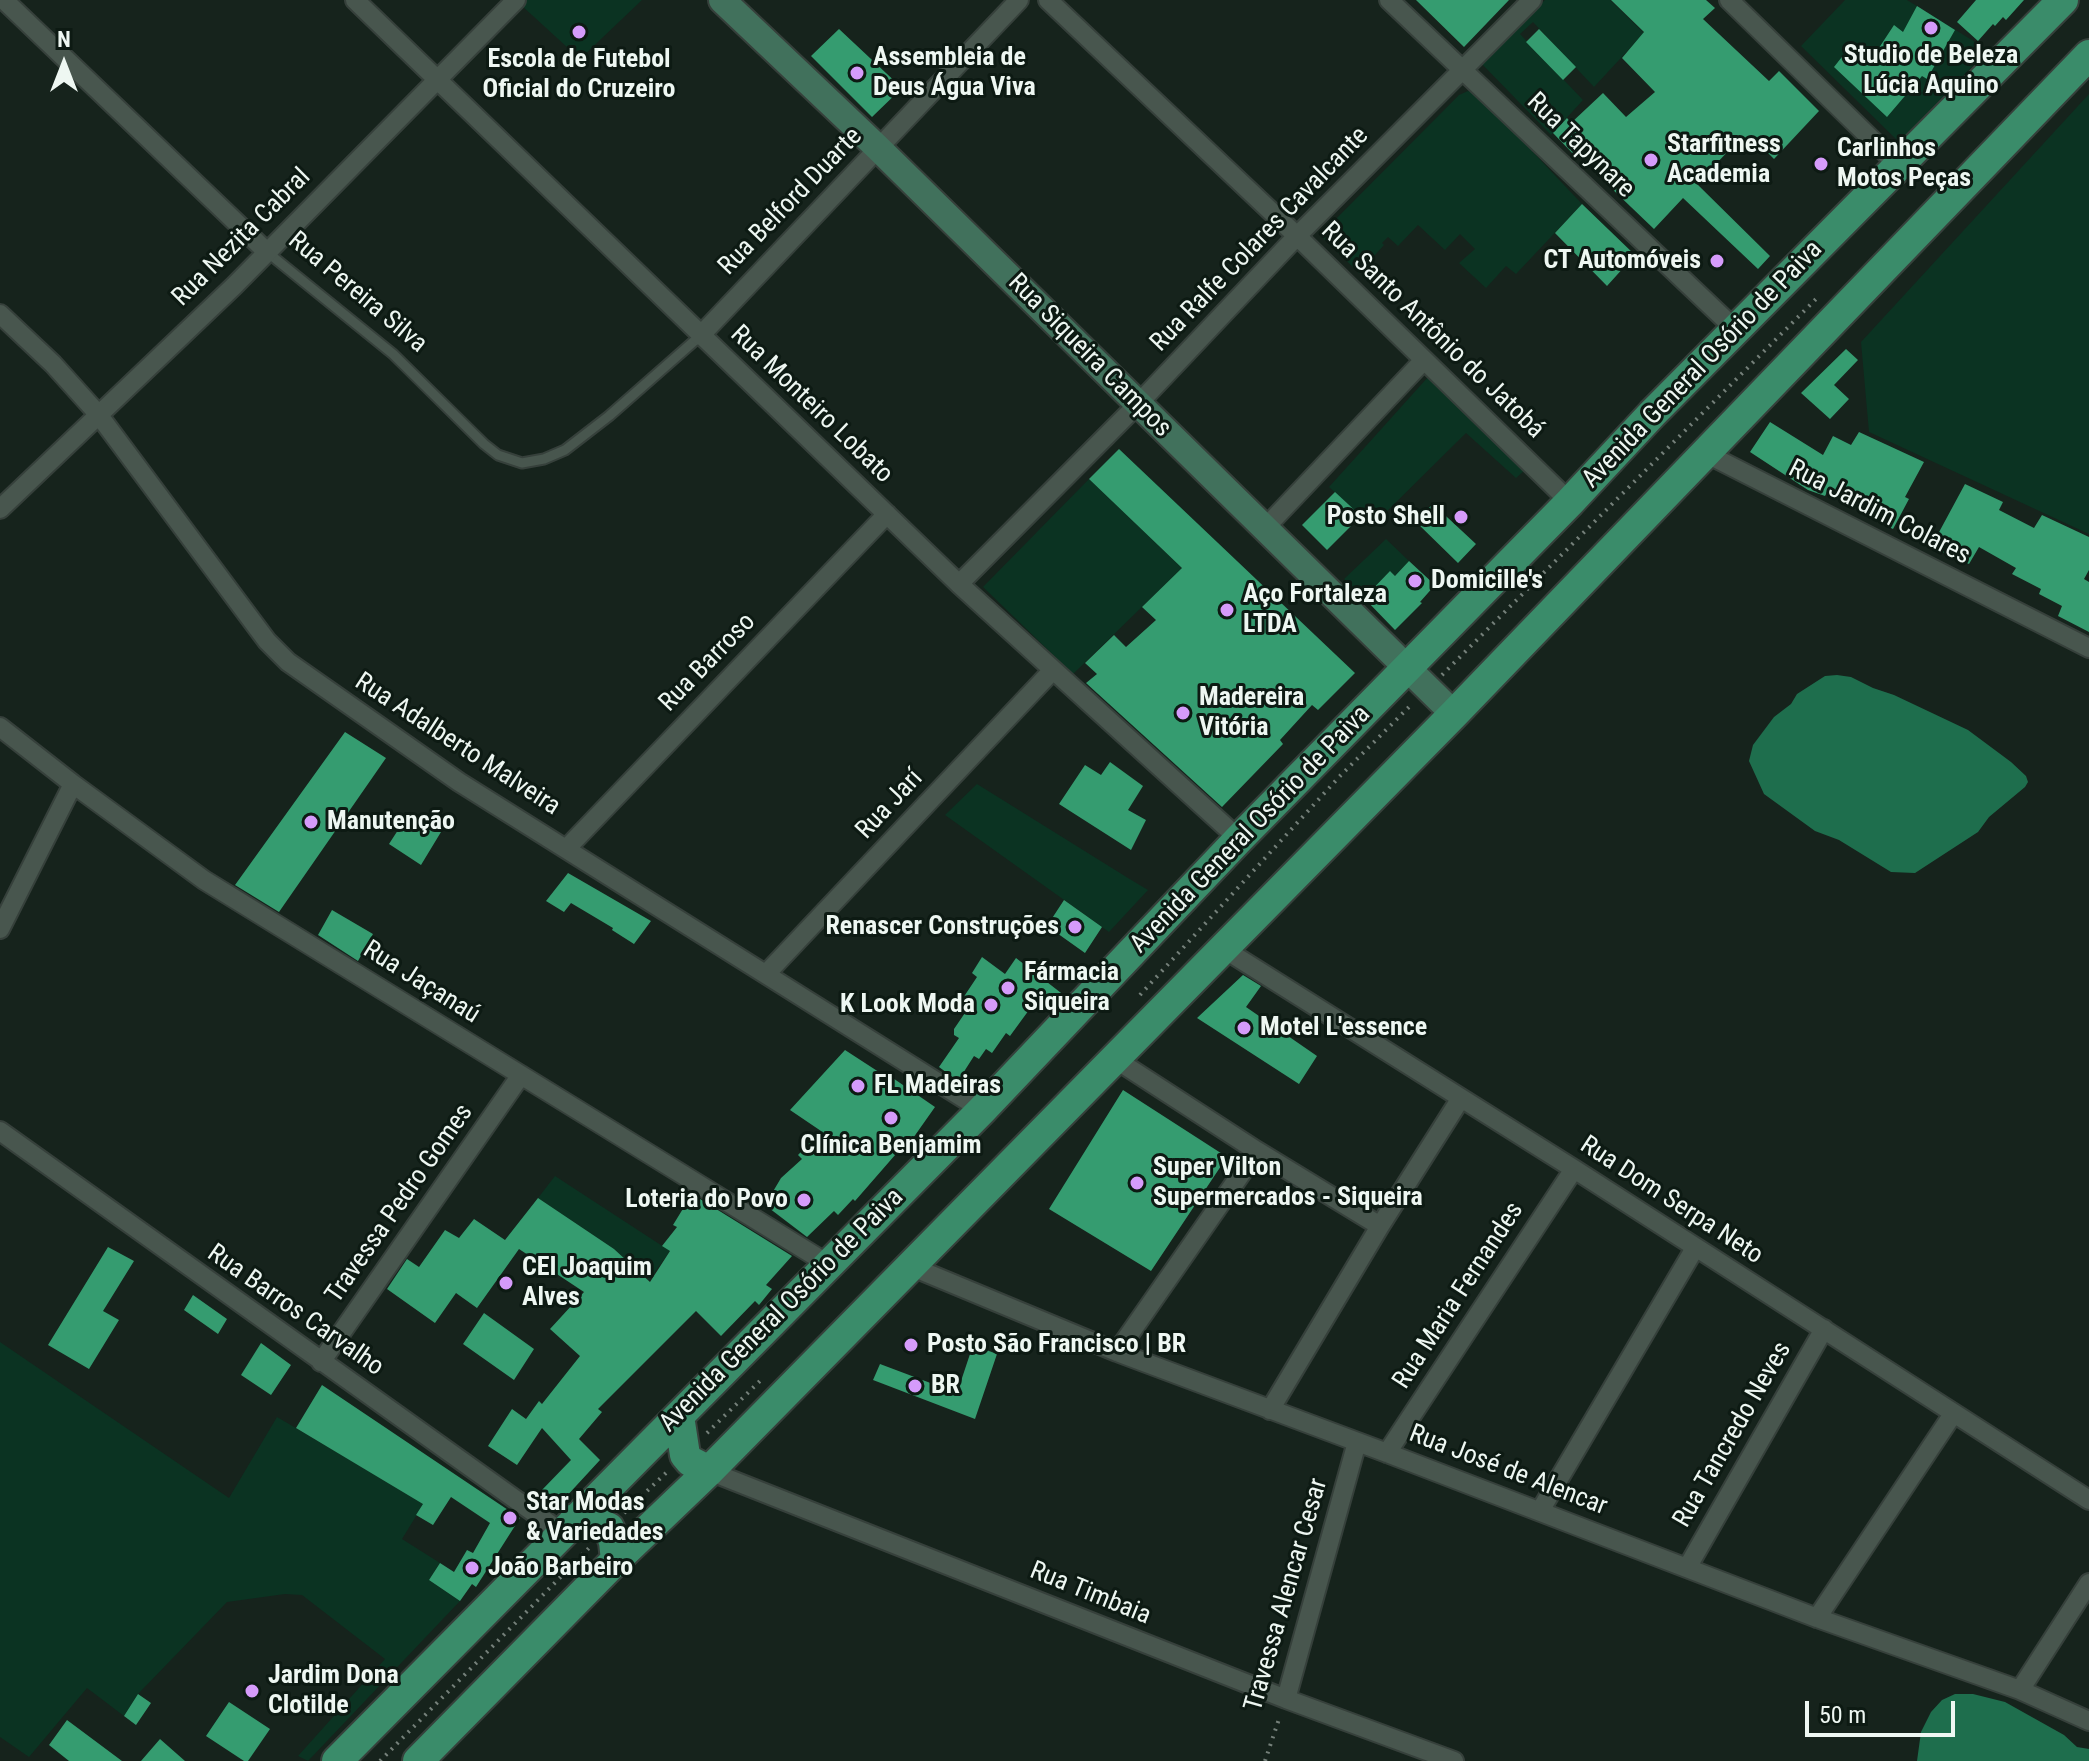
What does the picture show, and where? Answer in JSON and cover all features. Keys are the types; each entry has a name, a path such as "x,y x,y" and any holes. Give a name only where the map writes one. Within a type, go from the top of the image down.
{"main road":[{"name":"Avenida General Osório de Paiva","path":"337,1761 982,1110 1239,839 1418,678 1570,502 1652,414 2062,0"},
{"path":"418,1761 616,1560 697,1463 910,1266 1224,949 1707,454 2089,55"},
{"path":"679,1416 697,1463"},
{"path":"568,1526 596,1520 609,1528 616,1560"}],"street":[{"name":"Rua Pereira Silva","path":"4,0 267,252"},
{"name":"Rua Monteiro Lobato","path":"355,0 959,584 1239,839"},
{"name":"Rua Nezita Cabral","path":"0,509 267,252 516,0"},
{"name":"Rua Siqueira Campos","path":"722,0 878,148 1454,714"},
{"name":"Rua Belford Duarte","path":"700,336 1019,0"},
{"name":"Rua Santo Antônio do Jatobá","path":"1048,0 1297,236 1570,502"},
{"name":"Rua Tapynare","path":"1389,0 1735,329"},
{"name":"Rua Ralfe Colares Cavalcante","path":"959,584 1138,404 1297,236 1532,0"},
{"path":"1729,0 1899,166"},
{"name":"Rua Adalberto Malveira","path":"0,314 53,364 98,414 267,641 288,662 459,782 982,1110"},
{"path":"1265,528 1424,360"},
{"name":"Rua Jardim Colares","path":"1707,454 2089,648"},
{"name":"Rua Barroso","path":"567,848 887,514"},
{"name":"Rua Jarí","path":"766,974 1052,671"},
{"name":"Rua Jaçanaú","path":"0,727 204,880 828,1264"},
{"path":"0,929 73,784"},
{"name":"Rua Dom Serpa Neto","path":"1224,949 1574,1169 2089,1500"},
{"path":"1115,1059 1380,1226"},
{"name":"Travessa Pedro Gomes","path":"321,1362 521,1075"},
{"path":"1270,1410 1461,1098"},
{"name":"Rua Barros Carvalho","path":"0,1131 321,1362 568,1526"},
{"path":"1117,1352 1257,1151"},
{"name":"Rua Maria Fernandes","path":"1387,1453 1574,1169"},
{"path":"1540,1511 1695,1248"},
{"name":"Rua José de Alencar","path":"910,1266 1117,1352 1817,1618 2020,1690 2089,1721"},
{"name":"Rua Tancredo Neves","path":"1687,1568 1824,1329"},
{"path":"1817,1618 1953,1414"},
{"name":"Travessa Alencar Cesar","path":"1286,1699 1357,1442"},
{"name":"Rua Timbaia","path":"697,1463 1286,1699 1454,1761"},
{"path":"2020,1690 2089,1583"}],"lane":[{"name":"Rua Pereira Silva","path":"267,252 393,354 484,444 498,455 522,463 544,459 565,450 609,416 700,336"}],"path":[{"path":"1652,414 1679,437 1707,454"},
{"path":"1130,1005 1340,776 1418,678 1625,493"},
{"path":"380,1761 609,1528 697,1463 764,1377"},
{"name":"Travessa Alencar Cesar","path":"1265,1761 1286,1699"}],"shaded area":[{"name":"Escola de Futebol Oficial do Cruzeiro","path":"526,0 642,0 580,59 521,5"},
{"path":"1545,0 1610,0 1644,33 1594,87 1533,22 1520,34 1583,100 1551,135 1480,62"},
{"path":"1845,0 1907,0 1988,50 1899,142 1801,46"},
{"path":"1468,91 1479,95 1582,204 1516,274 1506,266 1486,288 1459,263 1475,249 1460,234 1445,250 1418,225 1398,246 1388,237 1359,273 1320,235 1459,95"},
{"path":"2089,94 2089,534 1869,432 1861,342"},
{"path":"1429,376 1526,469 1516,478 1466,433 1372,526 1329,487"},
{"path":"1089,479 1182,568 1073,674 983,587"},
{"path":"1386,539 1409,561 1395,576 1390,571 1364,598 1344,579"},
{"path":"1825,676 1851,677 1894,695 1968,730 2011,762 2028,782 1989,817 1978,832 1915,873 1891,872 1839,840 1815,831 1764,794 1749,761 1753,745 1797,694"},
{"path":"977,784 1148,890 1109,932 945,815"},
{"path":"555,1176 670,1251 649,1280 614,1249 538,1198"},
{"path":"0,1342 229,1498 277,1417 424,1503 402,1539 440,1563 429,1580 460,1601 308,1761 298,1756 385,1659 302,1595 285,1594 227,1602 138,1694 124,1716 87,1688 29,1757 0,1737"},
{"path":"1955,1694 1973,1694 2005,1702 2064,1735 2077,1747 2089,1749 2089,1761 1917,1761 1921,1732 1931,1712 1942,1700"}],"building":[{"path":"1416,0 1509,0 1464,47"},
{"path":"1611,0 1706,0 1715,8 1703,19 1769,81 1779,71 1819,111 1774,159 1755,140 1741,155 1733,146 1697,184 1770,256 1758,269 1683,198 1654,229 1608,185 1618,175 1592,148 1577,158 1553,133 1567,118 1571,123 1603,93 1626,117 1655,92 1622,58 1644,32"},
{"path":"1976,0 2024,0 2006,20 2003,17 1995,26 1993,24 1978,41 1957,22"},
{"path":"1917,6 1955,30 1927,79 1922,76 1887,117 1834,67 1845,53 1857,63 1869,48 1875,54 1894,25 1903,32"},
{"name":"Assembleia de Deus Água Viva","path":"839,29 902,88 872,117 811,56"},
{"path":"1539,29 1576,67 1563,80 1526,42"},
{"path":"1582,204 1635,255 1607,286 1555,233"},
{"path":"1846,349 1858,360 1834,385 1849,399 1830,419 1801,393"},
{"path":"1770,422 1823,455 1833,436 1851,445 1859,432 1924,462 1905,497 1909,499 1893,529 1858,512 1860,507 1828,490 1825,496 1808,490 1750,452"},
{"path":"1119,449 1355,673 1318,710 1312,705 1280,740 1283,744 1222,807 1086,683 1097,674 1085,663 1114,635 1126,647 1156,620 1142,607 1182,568 1089,479"},
{"path":"1965,484 2003,502 1999,510 2034,528 2042,515 2089,537 2089,570 2084,579 2089,582 2089,632 2058,616 2062,606 2039,594 2041,589 2012,574 2016,568 1979,547 1969,564 1931,547"},
{"path":"1335,492 1361,516 1327,550 1302,525"},
{"path":"1433,504 1476,544 1458,563 1415,521"},
{"path":"1409,561 1435,585 1395,630 1364,598 1390,571 1395,576"},
{"name":"Manutenção","path":"345,732 386,758 279,912 235,885"},
{"path":"1110,762 1143,786 1128,810 1146,820 1131,850 1059,804 1085,765 1101,775"},
{"path":"409,813 441,832 421,865 389,844"},
{"path":"568,873 651,921 634,944 571,903 564,912 546,901"},
{"name":"Renascer Construções","path":"1064,900 1102,927 1085,953 1047,926"},
{"path":"332,910 373,934 358,961 318,935"},
{"path":"982,957 1005,974 1016,958 1065,996 1052,1010 1037,999 1010,1036 1006,1033 992,1053 986,1049 979,1059 974,1056 958,1081 939,1067 959,1038 954,1035 954,1029 969,1007 961,1001 977,977 972,973"},
{"name":"Motel L'essence","path":"1243,975 1261,986 1246,1007 1317,1056 1299,1084 1197,1018"},
{"path":"845,1050 935,1107 911,1141 909,1139 855,1201 853,1199 838,1215 834,1211 807,1237 765,1205 781,1178 802,1159 798,1155 821,1131 790,1110"},
{"name":"Super Vilton Supermercados - Siqueira","path":"1123,1090 1227,1157 1151,1271 1049,1209"},
{"path":"692,1194 792,1256 766,1285 772,1289 759,1305 755,1301 721,1336 696,1311 598,1409 602,1412 579,1439 600,1460 564,1499 540,1492 571,1460 542,1428 517,1465 488,1446 512,1409 526,1419 580,1356 550,1329 584,1292 519,1249 477,1308 456,1293 435,1323 387,1289 407,1259 419,1267 445,1230 459,1238 474,1219 505,1240 538,1198 614,1249 650,1282 670,1251 662,1246 677,1227 673,1225"},
{"path":"108,1247 134,1261 103,1311 119,1320 89,1369 48,1345"},
{"path":"193,1295 227,1319 218,1334 184,1310"},
{"path":"484,1313 534,1349 514,1380 463,1344"},
{"path":"261,1343 291,1365 271,1395 241,1375"},
{"name":"BR","path":"973,1345 997,1354 975,1419 873,1380 880,1364 957,1393"},
{"path":"322,1385 520,1518 476,1587 472,1584 460,1601 429,1580 440,1563 454,1572 467,1550 473,1553 490,1523 451,1497 433,1525 416,1515 423,1504 296,1428"},
{"path":"138,1694 151,1703 136,1725 124,1716"},
{"path":"229,1702 270,1729 248,1761 206,1736"},
{"path":"67,1720 122,1761 69,1761 49,1745"},
{"path":"160,1739 185,1761 141,1761"}],"place":[{"name":"Studio de Beleza Lúcia Aquino","path":"1931,28"},
{"name":"Escola de Futebol Oficial do Cruzeiro","path":"579,32"},
{"name":"Assembleia de Deus Água Viva","path":"857,73"},
{"name":"Starfitness Academia","path":"1651,160"},
{"name":"Carlinhos Motos Peças","path":"1821,164"},
{"name":"CT Automóveis","path":"1717,261"},
{"name":"Posto Shell","path":"1461,517"},
{"name":"Domicille's","path":"1415,581"},
{"name":"Aço Fortaleza LTDA","path":"1227,610"},
{"name":"Madereira Vitória","path":"1183,713"},
{"name":"Manutenção","path":"311,822"},
{"name":"Renascer Construções","path":"1075,927"},
{"name":"Fármacia Siqueira","path":"1008,988"},
{"name":"K Look Moda","path":"991,1005"},
{"name":"Motel L'essence","path":"1244,1028"},
{"name":"FL Madeiras","path":"858,1086"},
{"name":"Clínica Benjamim","path":"891,1118"},
{"name":"Super Vilton Supermercados - Siqueira","path":"1137,1183"},
{"name":"Loteria do Povo","path":"804,1200"},
{"name":"CEI Joaquim Alves","path":"506,1283"},
{"name":"Posto São Francisco | BR","path":"911,1345"},
{"name":"BR","path":"915,1386"},
{"name":"Star Modas & Variedades","path":"510,1518"},
{"name":"João Barbeiro","path":"472,1568"},
{"name":"Jardim Dona Clotilde","path":"252,1691"}]}
